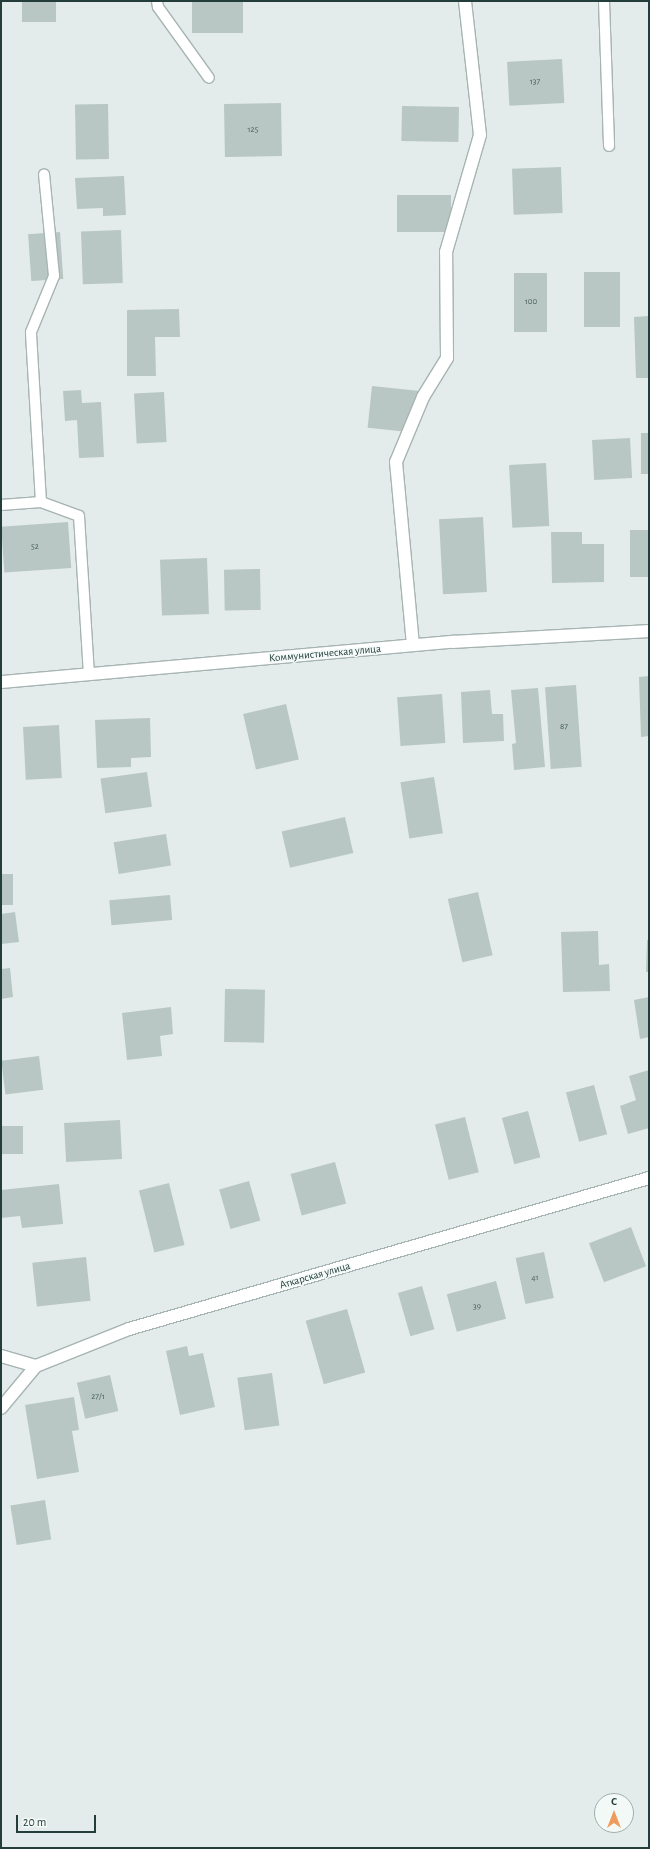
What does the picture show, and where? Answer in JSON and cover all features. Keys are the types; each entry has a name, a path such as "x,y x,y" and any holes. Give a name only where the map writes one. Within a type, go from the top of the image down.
{"street":[{"path":"413,646 396,462 424,397 447,358 446,252 480,135 465,1"},
{"name":"Коммунистическая улица","path":"1,682 413,646 649,631"},
{"name":"Аткарская улица","path":"1,1408 36,1366 129,1329 649,1178"},
{"path":"1,1356 36,1366"}],"lane":[{"path":"157,1 158,7 209,78"},
{"path":"604,1 609,146"},
{"path":"41,502 31,332 54,276 44,174"},
{"path":"1,505 41,502 79,516 89,675"}],"building":[{"path":"22,1 56,1 56,22 22,22"},
{"path":"192,1 243,1 243,33 192,33"},
{"path":"562,59 564,103 509,106 507,62"},
{"path":"281,103 282,156 225,157 224,104"},
{"path":"108,104 109,159 76,160 75,105"},
{"path":"402,106 459,107 458,142 401,141"},
{"path":"561,167 563,213 514,215 512,169"},
{"path":"124,176 126,215 103,216 103,208 77,209 75,178"},
{"path":"397,195 451,195 451,232 397,232"},
{"path":"121,230 123,283 83,284 81,231"},
{"path":"60,232 63,279 31,281 28,234"},
{"path":"584,272 620,272 620,327 584,327"},
{"path":"514,273 547,273 547,332 514,332"},
{"path":"179,309 180,337 155,337 156,376 127,376 127,310"},
{"path":"649,316 649,378 636,378 634,317"},
{"path":"372,386 420,391 415,433 368,428"},
{"path":"81,390 82,403 101,402 104,457 79,458 77,420 65,421 63,391"},
{"path":"164,392 167,442 137,444 134,394"},
{"path":"641,433 649,433 649,474 641,474"},
{"path":"630,438 632,478 594,480 592,440"},
{"path":"546,463 549,526 512,528 509,465"},
{"path":"483,517 487,592 443,594 439,519"},
{"path":"68,522 71,568 4,573 1,527"},
{"path":"630,530 649,530 649,577 630,577"},
{"path":"551,532 582,532 582,544 604,544 604,582 552,583"},
{"path":"207,558 209,614 162,616 160,560"},
{"path":"260,569 261,610 225,611 224,570"},
{"path":"649,676 649,736 641,737 639,677"},
{"path":"576,685 582,767 551,769 545,687"},
{"path":"538,688 545,767 514,770 512,744 516,743 511,690"},
{"path":"490,690 492,714 503,714 504,741 463,743 461,692"},
{"path":"442,694 445,743 401,746 397,697"},
{"path":"286,704 299,760 256,769 243,714"},
{"path":"150,718 151,757 131,758 131,767 97,768 95,720"},
{"path":"59,725 62,778 26,780 23,727"},
{"path":"147,772 152,807 105,813 100,779"},
{"path":"434,777 443,833 409,839 400,782"},
{"path":"345,817 353,853 290,868 282,832"},
{"path":"166,834 171,866 119,874 114,842"},
{"path":"1,874 13,874 13,905 1,905"},
{"path":"478,892 493,955 462,962 448,899"},
{"path":"170,895 172,920 111,925 109,900"},
{"path":"15,912 19,942 1,944 1,914"},
{"path":"598,931 599,965 609,964 610,991 563,992 561,932"},
{"path":"647,940 649,940 649,972 646,972"},
{"path":"10,968 13,997 1,999 1,969"},
{"path":"225,989 265,990 264,1043 224,1042"},
{"path":"649,997 649,1037 640,1039 634,1000"},
{"path":"171,1007 173,1034 160,1036 162,1056 127,1060 122,1013"},
{"path":"39,1056 43,1090 5,1094 1,1061"},
{"path":"649,1070 649,1128 628,1134 620,1106 636,1100 629,1076"},
{"path":"594,1085 607,1134 579,1142 566,1093"},
{"path":"528,1111 540,1157 514,1164 502,1118"},
{"path":"465,1117 479,1172 449,1180 435,1124"},
{"path":"120,1120 122,1159 66,1162 64,1123"},
{"path":"1,1126 23,1126 23,1154 1,1154"},
{"path":"335,1162 346,1204 302,1215 291,1174"},
{"path":"249,1181 260,1220 231,1229 219,1190"},
{"path":"169,1183 184,1245 154,1253 139,1190"},
{"path":"59,1184 63,1224 22,1228 20,1216 1,1218 1,1190"},
{"path":"631,1227 646,1266 604,1282 589,1243"},
{"path":"544,1252 554,1298 525,1304 516,1258"},
{"path":"86,1257 91,1301 37,1306 32,1263"},
{"path":"496,1281 506,1319 457,1332 447,1294"},
{"path":"422,1286 434,1329 410,1336 398,1293"},
{"path":"347,1309 365,1372 324,1384 306,1321"},
{"path":"187,1346 189,1356 203,1353 215,1407 180,1415 166,1351"},
{"path":"272,1373 279,1425 245,1430 237,1378"},
{"path":"110,1375 118,1411 85,1419 77,1383"},
{"path":"74,1397 79,1430 72,1431 79,1472 37,1479 25,1405"},
{"path":"45,1500 51,1540 17,1545 10,1505"}]}
